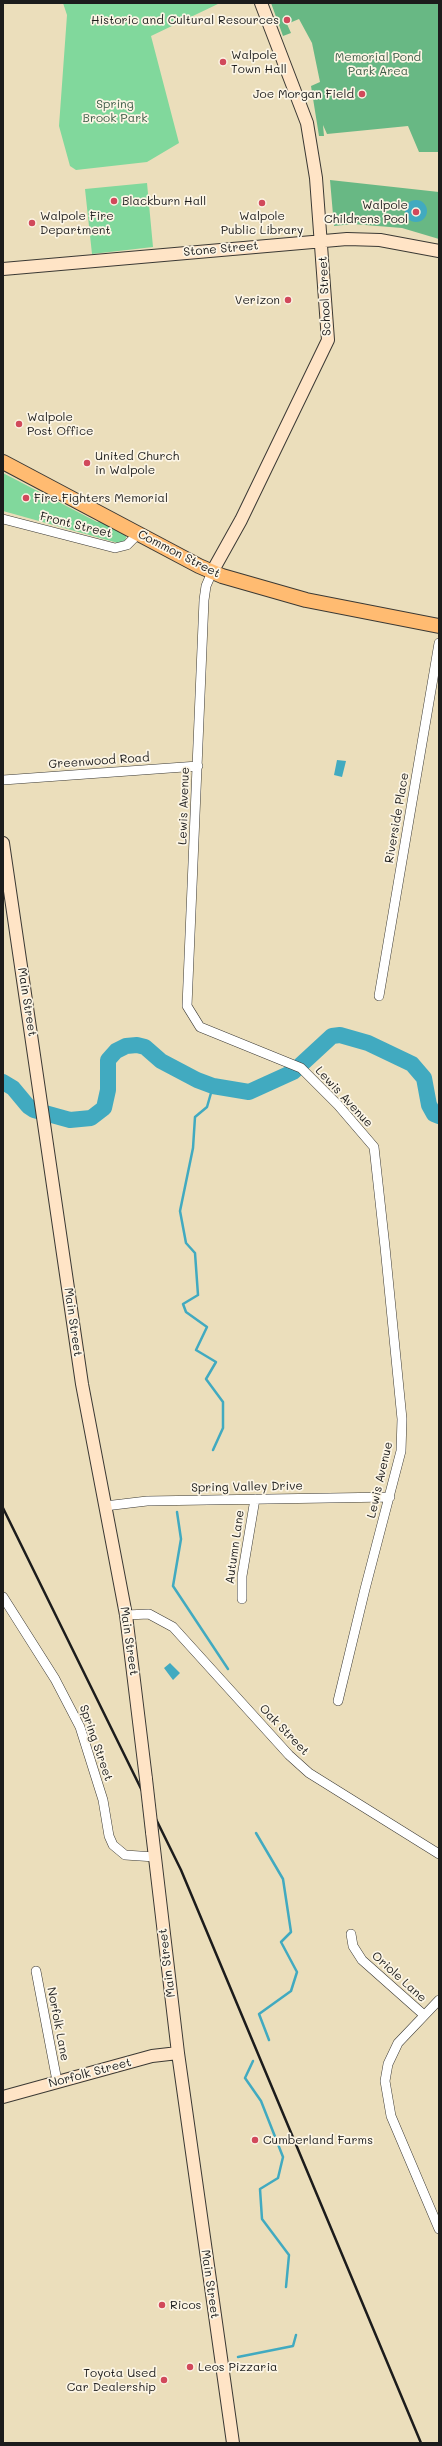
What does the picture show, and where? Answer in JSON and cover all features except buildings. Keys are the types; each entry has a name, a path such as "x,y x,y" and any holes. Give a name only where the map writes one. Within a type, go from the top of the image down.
{"main road":[{"name":"School Street","path":"212,572 241,520 328,340 322,241 315,172 307,124 261,3"},
{"name":"Stone Street","path":"3,269 322,241 380,240 439,251"},
{"name":"Common Street","path":"3,462 212,572 266,590 306,600 439,626"},
{"name":"Main Street","path":"3,843 45,1122 82,1384 126,1615 178,2053 233,2443"},
{"name":"Norfolk Street","path":"3,2096 152,2056 178,2053"}],"street":[{"name":"Front Street","path":"3,519 115,548 127,545 138,534"},
{"name":"Lewis Avenue","path":"212,572 206,586 204,600 187,1006 192,1017 200,1027 297,1066 338,1105 374,1146 402,1419 401,1451 338,1700"},
{"name":"Riverside Place","path":"379,996 439,643"},
{"name":"Greenwood Road","path":"3,780 198,766"},
{"name":"Spring Valley Drive","path":"105,1506 147,1501 390,1497"},
{"name":"Autumn Lane","path":"242,1599 242,1576 255,1499"},
{"name":"Spring Street","path":"3,1597 55,1679 77,1720 91,1758 113,1845 125,1855 155,1857"},
{"name":"Oak Street","path":"126,1615 148,1614 173,1627 289,1755 309,1773 439,1854"},
{"name":"Oriole Lane","path":"351,1934 353,1946 362,1960 424,2015"},
{"name":"Norfolk Lane","path":"36,1971 57,2081"},
{"path":"439,2000 398,2043 388,2064 385,2082 392,2116 439,2229"}],"green space":[{"name":"Spring Brook Park","path":"63,3 220,3 151,36 179,143 147,162 76,170 70,166 59,126 67,15"},
{"name":"Memorial Pond Park Area","path":"271,3 439,3 439,152 419,152 408,126 327,134 323,125 324,136 319,136 311,86 320,82 312,43 299,19 287,24 291,33 283,36"},
{"path":"330,180 439,192 439,239 402,228 353,224 334,226"},
{"path":"147,183 153,247 92,254 85,189"},
{"path":"3,473 97,522 101,521 126,535 124,542 118,543 3,511"}],"water":[{"name":"Walpole Childrens Pool","path":"416,200 424,203 427,211 424,219 416,222 408,219 405,211 408,203"},
{"path":"337,760 346,761 342,777 334,775"},
{"path":"170,1663 180,1673 173,1680 164,1668"}],"waterway":[{"path":"3,1082 13,1088 28,1106 34,1110 70,1120 91,1118 104,1108 108,1090 108,1060 116,1051 126,1046 137,1045 145,1047 161,1061 197,1080 213,1086 249,1092 293,1072 332,1036 340,1035 368,1043 412,1064 424,1078 429,1105 434,1114 439,1116"},
{"path":"213,1086 207,1107 195,1117 193,1148 180,1211 186,1243 195,1253 198,1295 183,1304 186,1312 207,1327 196,1350 216,1362 206,1379 223,1402 223,1428 213,1450"},
{"path":"177,1512 181,1539 173,1586 228,1669"},
{"path":"256,1833 283,1879 291,1932 281,1942 297,1972 291,1991 259,2014 269,2040"},
{"path":"253,2061 245,2078 261,2101 283,2157 278,2178 260,2189 262,2219 289,2255 286,2287"},
{"path":"238,2357 293,2346 296,2335"}],"railway":[{"path":"3,1508 181,1870 421,2443"}],"place":[{"name":"Historic and Cultural Resources","path":"287,20"},
{"name":"Walpole Town Hall","path":"223,62"},
{"name":"Joe Morgan Field","path":"362,94"},
{"name":"Blackburn Hall","path":"114,201"},
{"name":"Walpole Public Library","path":"262,203"},
{"name":"Walpole Childrens Pool","path":"416,212"},
{"name":"Walpole Fire Department","path":"32,223"},
{"name":"Verizon","path":"288,300"},
{"name":"Walpole Post Office","path":"19,424"},
{"name":"United Church in Walpole","path":"87,463"},
{"name":"Fire Fighters Memorial","path":"26,498"},
{"name":"Cumberland Farms","path":"255,2140"},
{"name":"Ricos","path":"162,2305"},
{"name":"Leos Pizzaria","path":"190,2367"},
{"name":"Toyota Used Car Dealership","path":"164,2380"}]}
